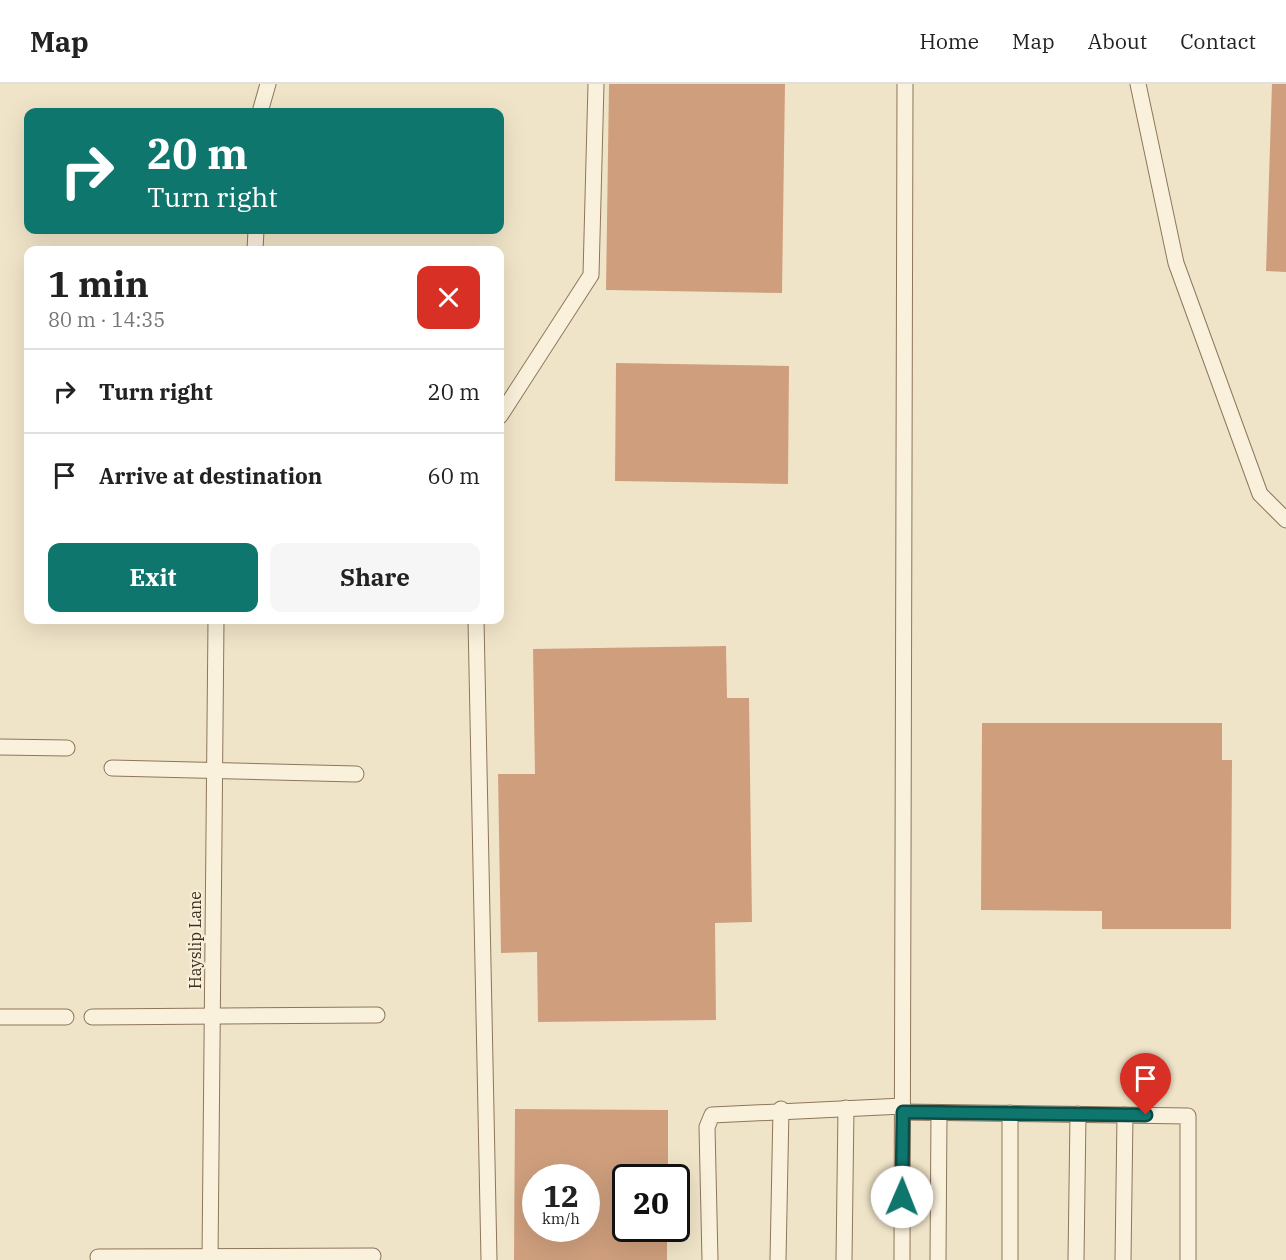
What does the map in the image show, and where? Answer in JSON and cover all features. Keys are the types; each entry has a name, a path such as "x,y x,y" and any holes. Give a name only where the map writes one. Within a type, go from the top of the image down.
{"lane":[{"path":"262,108 268,84"},
{"path":"504,410 591,275 596,84"},
{"path":"902,1260 905,84"},
{"path":"1138,84 1176,263 1260,494 1286,520"},
{"name":"Hayslip Lane","path":"210,1259 216,624"},
{"path":"476,624 489,1260"},
{"path":"0,747 67,748"},
{"path":"112,768 356,774"},
{"path":"92,1017 377,1015"},
{"path":"0,1017 66,1017"},
{"path":"844,1260 846,1108"},
{"path":"710,1260 709,1118 717,1112 846,1108 903,1109 939,1113 1188,1116 1188,1260"},
{"path":"777,1260 780,1109"},
{"path":"938,1260 939,1113"},
{"path":"1010,1113 1010,1260"},
{"path":"1076,1260 1078,1114"},
{"path":"1123,1260 1125,1115"},
{"path":"98,1257 210,1259 373,1256"}],"building":[{"path":"609,84 785,84 782,293 606,290"},
{"path":"1272,84 1286,84 1286,272 1266,271"},
{"path":"616,363 789,366 788,484 615,481"},
{"path":"726,646 727,698 749,698 752,922 715,923 716,1020 538,1022 537,952 501,953 498,774 535,774 533,649"},
{"path":"982,723 1222,723 1222,760 1232,760 1231,929 1102,929 1102,911 981,910"},
{"path":"515,1109 668,1110 668,1164 612,1164 612,1242 667,1242 667,1260 514,1260"}],"route":[{"path":"902,1197 903,1112 1146,1115"}]}
